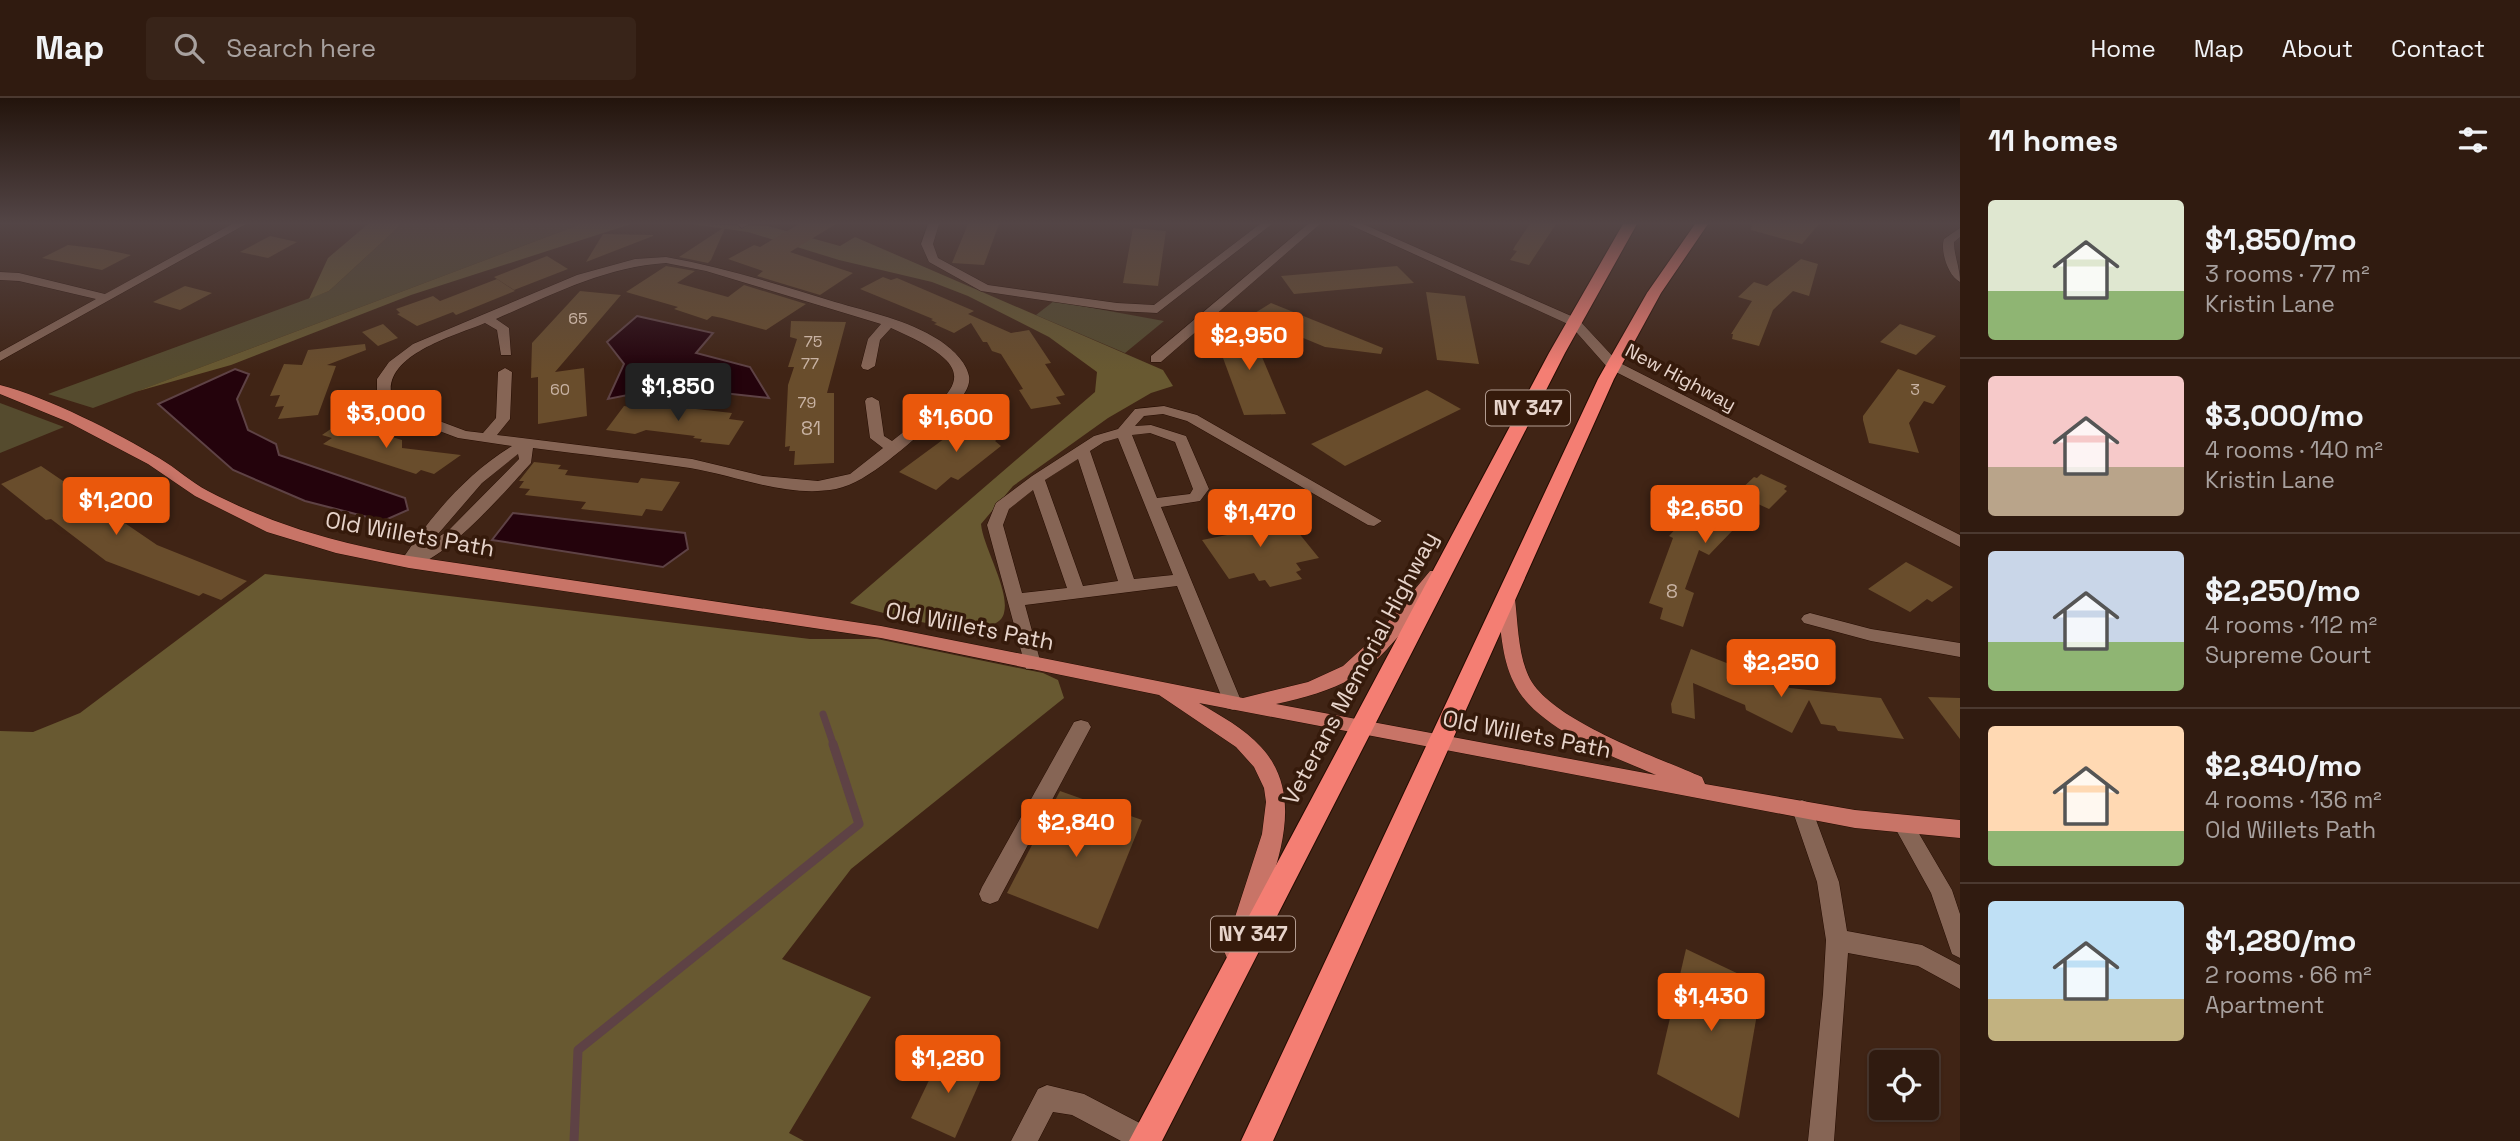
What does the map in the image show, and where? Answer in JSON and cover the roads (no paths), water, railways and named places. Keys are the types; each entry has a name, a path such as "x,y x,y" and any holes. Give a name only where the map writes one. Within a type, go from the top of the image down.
{"highway":[{"name":"Veterans Memorial Highway","path":"1145,1140 1602,273"},
{"name":"NY 347","path":"1257,1141 1613,365 1668,273"}],"main road":[{"name":"Old Willets Path","path":"0,389 85,425 153,461 200,493 273,528 336,548 409,562 869,630 1238,704 1720,795 1904,825 1960,829"},
{"path":"1238,704 1319,685 1351,670 1371,651 1448,562"},
{"path":"1506,599 1518,669 1525,687 1533,697 1570,725 1720,795"},
{"path":"1159,688 1254,751 1267,770 1276,802 1272,831 1222,991"}],"street":[{"path":"0,357 152,273"},
{"path":"599,273 418,347 400,358 381,383 381,395 388,407 463,435 692,464 763,481 818,486 836,484 855,477 946,406 961,387 962,375 950,354 932,341 888,322 724,273"},
{"path":"957,273 985,288 1117,307 1157,309 1204,273"},
{"path":"1156,359 1258,273"},
{"name":"New Highway","path":"1463,273 1574,322 1613,365 1960,542"},
{"path":"0,276 106,298"},
{"path":"487,319 503,328 506,352"},
{"path":"868,366 874,339 888,322"},
{"path":"487,438 503,419 505,372"},
{"path":"872,401 877,438 893,448"},
{"path":"1123,432 1140,412 1164,410 1192,418 1374,521"},
{"path":"1032,664 995,526 1002,507 1037,479 1099,439 1123,432 1152,429 1181,439 1201,489 1195,498 1153,503"},
{"path":"1123,432 1238,704"},
{"path":"409,562 454,535 526,460 525,443"},
{"path":"1082,450 1128,586"},
{"path":"1037,479 1077,592"},
{"path":"1015,600 1184,579"},
{"path":"1810,619 1907,643 1960,650"},
{"path":"990,894 1081,727"},
{"path":"1802,809 1828,882 1837,940 1835,994 1821,1141"},
{"path":"1904,825 1941,890 1960,947"},
{"path":"1837,940 1913,954 1937,963 1960,978"},
{"path":"1024,1141 1047,1098 1075,1103 1145,1140"}],"waterway":[{"path":"823,714 834,746"},
{"path":"574,1141 578,1050 859,824 833,744"}]}
